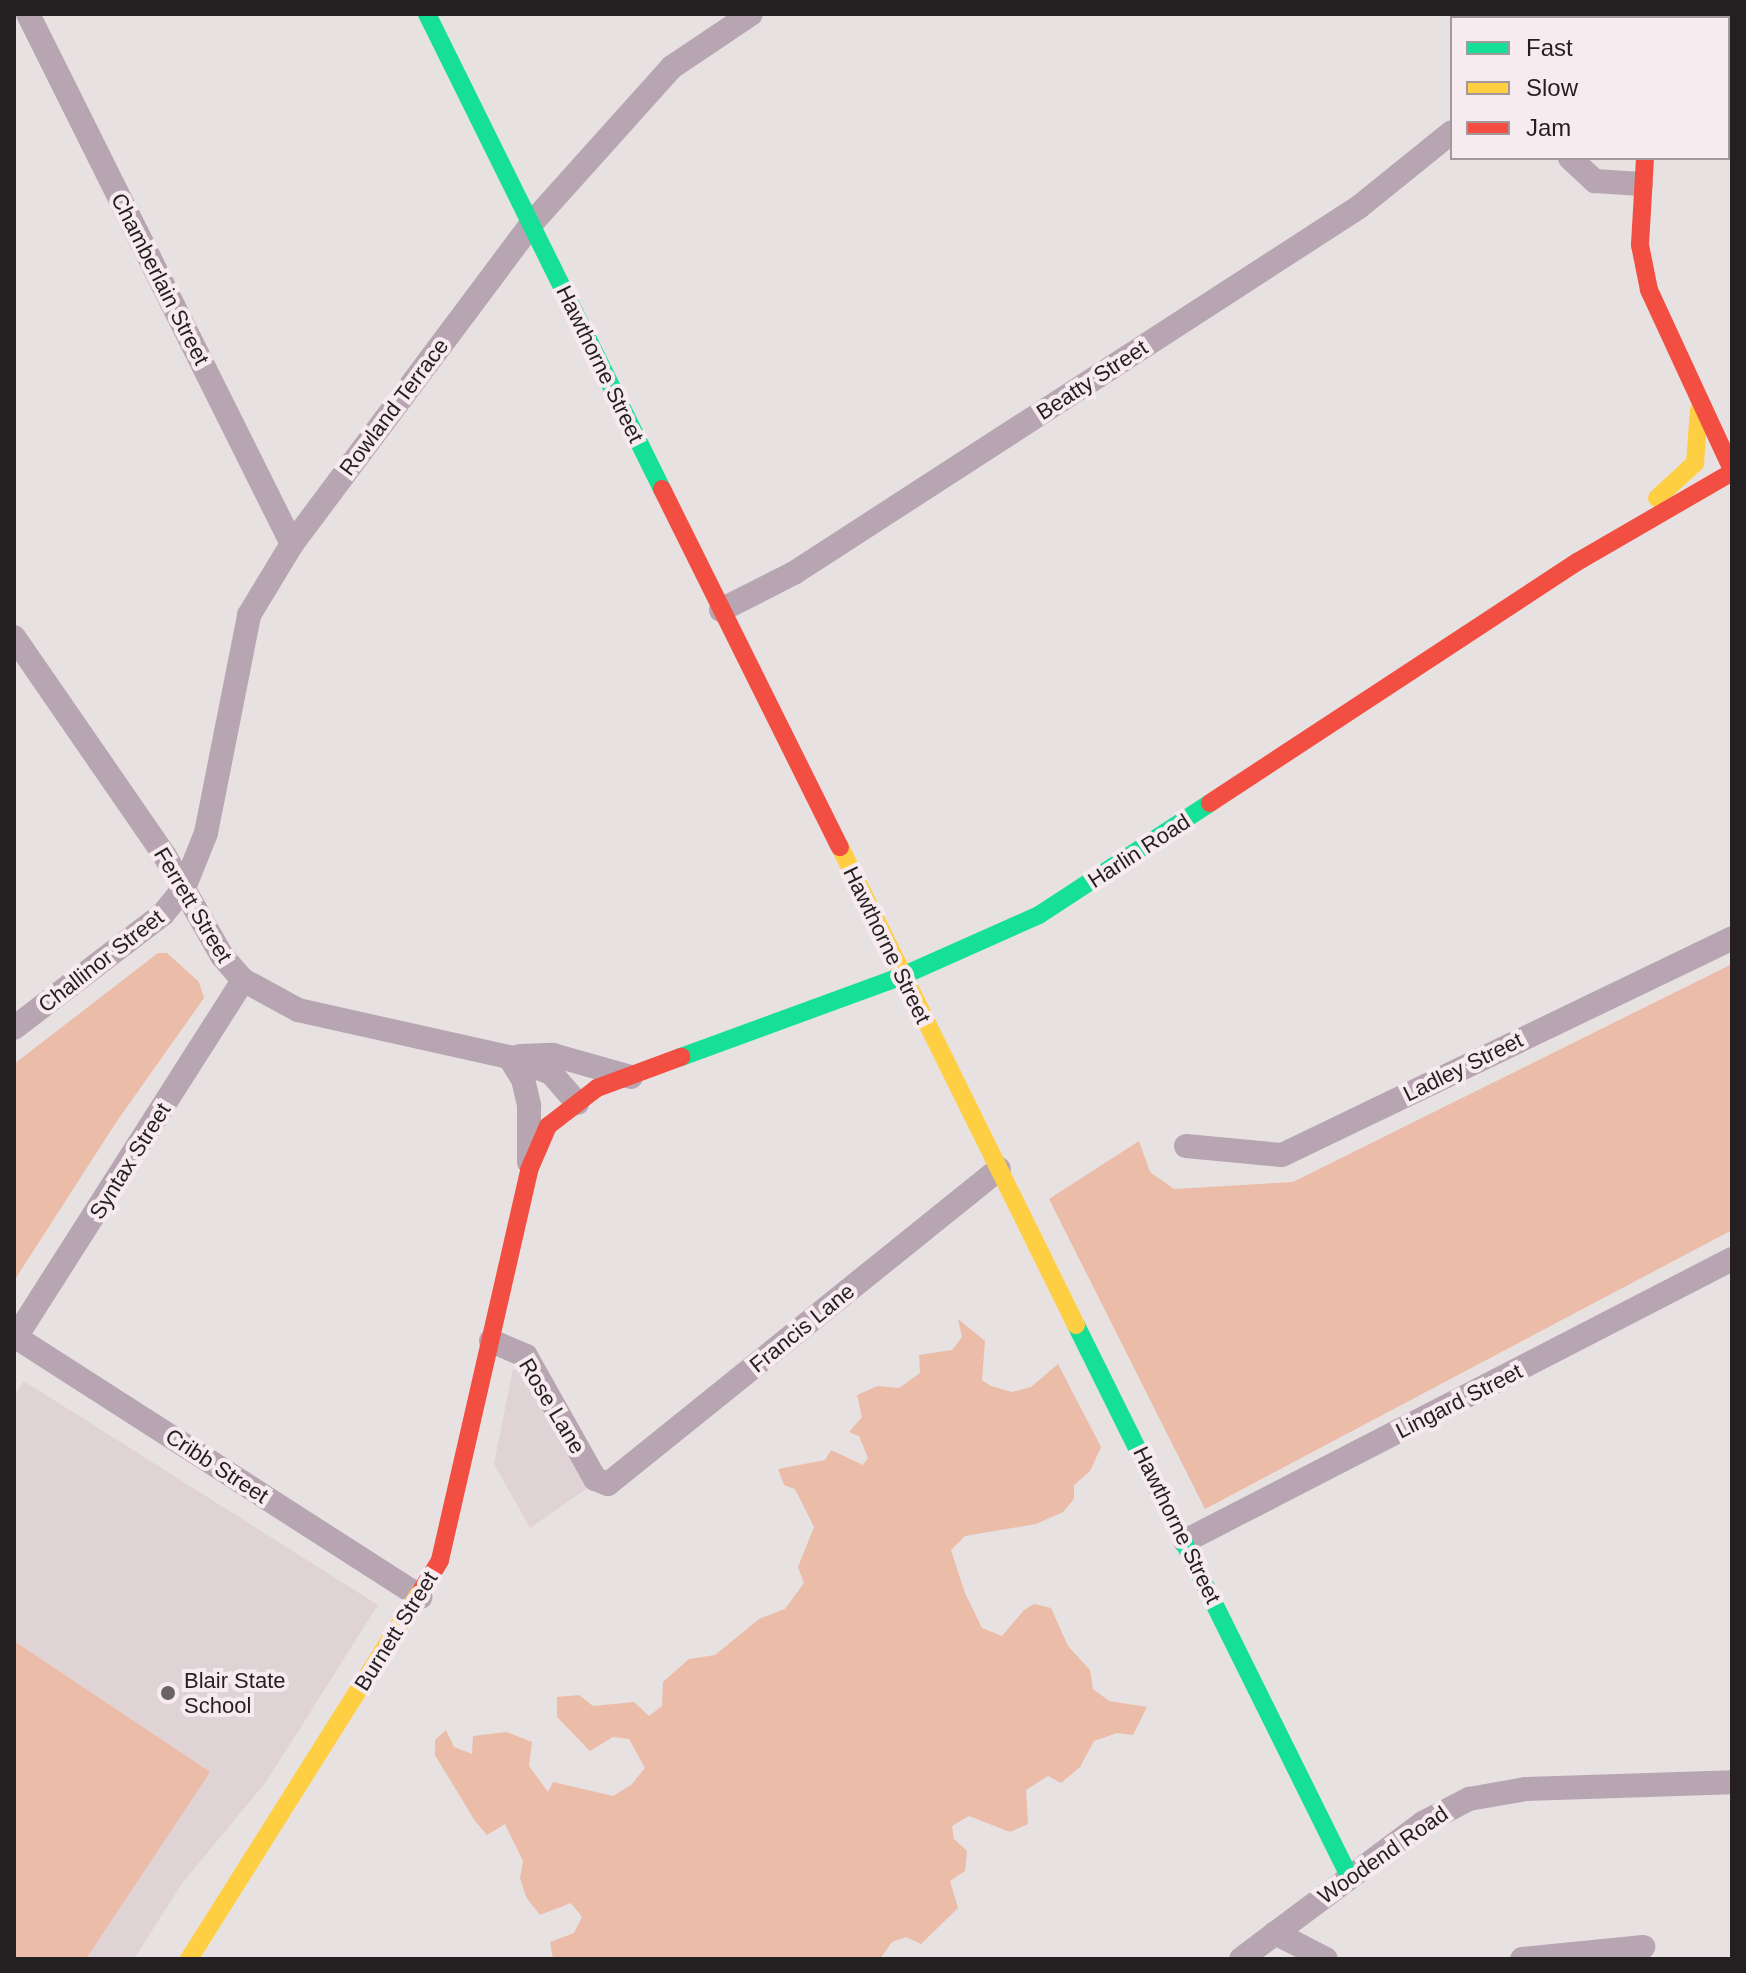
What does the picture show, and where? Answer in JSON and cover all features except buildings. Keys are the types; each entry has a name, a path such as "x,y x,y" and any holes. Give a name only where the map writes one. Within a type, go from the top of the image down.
{"main road":[{"name":"Hawthorne Street","path":"427,14 1349,1876"},
{"path":"1645,160 1640,245 1646,278 1664,332 1732,471"},
{"path":"1577,562 1688,473 1699,443 1698,398"},
{"name":"Harlin Road","path":"529,1170 548,1126 597,1088 902,976 1065,900 1577,562 1732,471"},
{"name":"Burnett Street","path":"189,1959 420,1597 443,1550 529,1170"}],"street":[{"name":"Chamberlain Street","path":"28,14 292,544"},
{"name":"Rowland Terrace","path":"184,888 206,833 249,615 292,544 531,224 672,67 751,14"},
{"name":"Beatty Street","path":"721,610 794,573 1333,224 1450,134"},
{"path":"1572,160 1595,181 1641,184"},
{"name":"Ferrett Street","path":"14,637 184,888 222,956 243,980 298,1010 509,1057 551,1073 577,1103"},
{"name":"Challinor Street","path":"14,1028 163,914 184,888"},
{"name":"Ladley Street","path":"1186,1146 1282,1155 1732,938"},
{"name":"Syntax Street","path":"15,1338 243,980"},
{"path":"529,1170 529,1106 523,1079 509,1057 553,1055 631,1077"},
{"name":"Francis Lane","path":"603,1484 999,1169"},
{"name":"Lingard Street","path":"1185,1541 1732,1259"},
{"name":"Cribb Street","path":"15,1338 420,1597"},
{"name":"Rose Lane","path":"491,1341 526,1356 603,1484"},
{"name":"Woodend Road","path":"1241,1959 1349,1876 1445,1810 1485,1794 1732,1782"},
{"path":"1275,1933 1326,1959"},
{"path":"1522,1959 1643,1947"}],"shaded area":[{"path":"158,953 167,953 199,982 204,998 117,1121 14,1281 14,1064"},
{"path":"1732,964 1732,1230 1205,1509 1049,1199 1139,1141 1150,1172 1174,1189 1293,1182"},
{"path":"958,1319 985,1341 982,1380 991,1386 1012,1392 1031,1387 1058,1364 1101,1447 1090,1471 1074,1485 1074,1499 1063,1512 1036,1524 965,1536 951,1550 965,1593 982,1628 1002,1636 1024,1610 1034,1604 1051,1608 1068,1646 1090,1670 1093,1689 1109,1701 1147,1707 1133,1735 1117,1733 1094,1741 1080,1767 1061,1783 1048,1776 1026,1790 1028,1824 1010,1832 969,1816 952,1826 954,1839 967,1851 965,1871 950,1881 958,1908 921,1944 906,1937 892,1942 880,1959 553,1959 550,1942 574,1933 582,1917 571,1903 540,1915 526,1897 520,1878 523,1861 505,1824 487,1835 475,1821 435,1755 435,1740 446,1730 454,1747 472,1754 473,1736 507,1732 532,1742 529,1766 548,1792 553,1782 613,1796 631,1785 645,1768 629,1739 613,1737 590,1751 557,1717 557,1697 579,1695 593,1706 634,1702 649,1716 662,1706 663,1682 689,1659 715,1655 759,1619 785,1609 804,1583 798,1567 814,1527 795,1489 784,1485 778,1469 825,1460 831,1450 863,1465 868,1458 859,1436 849,1432 862,1417 857,1395 878,1386 899,1388 920,1373 919,1355 952,1350 962,1337"},
{"path":"513,1369 526,1372 589,1487 530,1528 494,1464"},
{"name":"Blair State School","path":"24,1381 378,1605 266,1782 183,1882 134,1959 14,1959 14,1396"},
{"path":"14,1641 210,1772 86,1959 14,1959"}],"traffic: fast":[{"path":"427,14 662,489"},
{"path":"681,1057 902,976 1039,915 1210,803"},
{"path":"1076,1325 1349,1876"}],"traffic: slow":[{"path":"1657,498 1695,463 1699,410"},
{"path":"840,847 1076,1325"},
{"path":"189,1959 421,1591"}],"traffic: jam":[{"path":"1645,160 1640,245 1649,290 1732,470"},
{"path":"1210,803 1577,562 1732,472"},
{"path":"662,489 840,847"},
{"path":"421,1591 440,1560 529,1170 548,1126 597,1088 681,1057"}],"place":[{"name":"Blair State School","path":"168,1693"}]}
